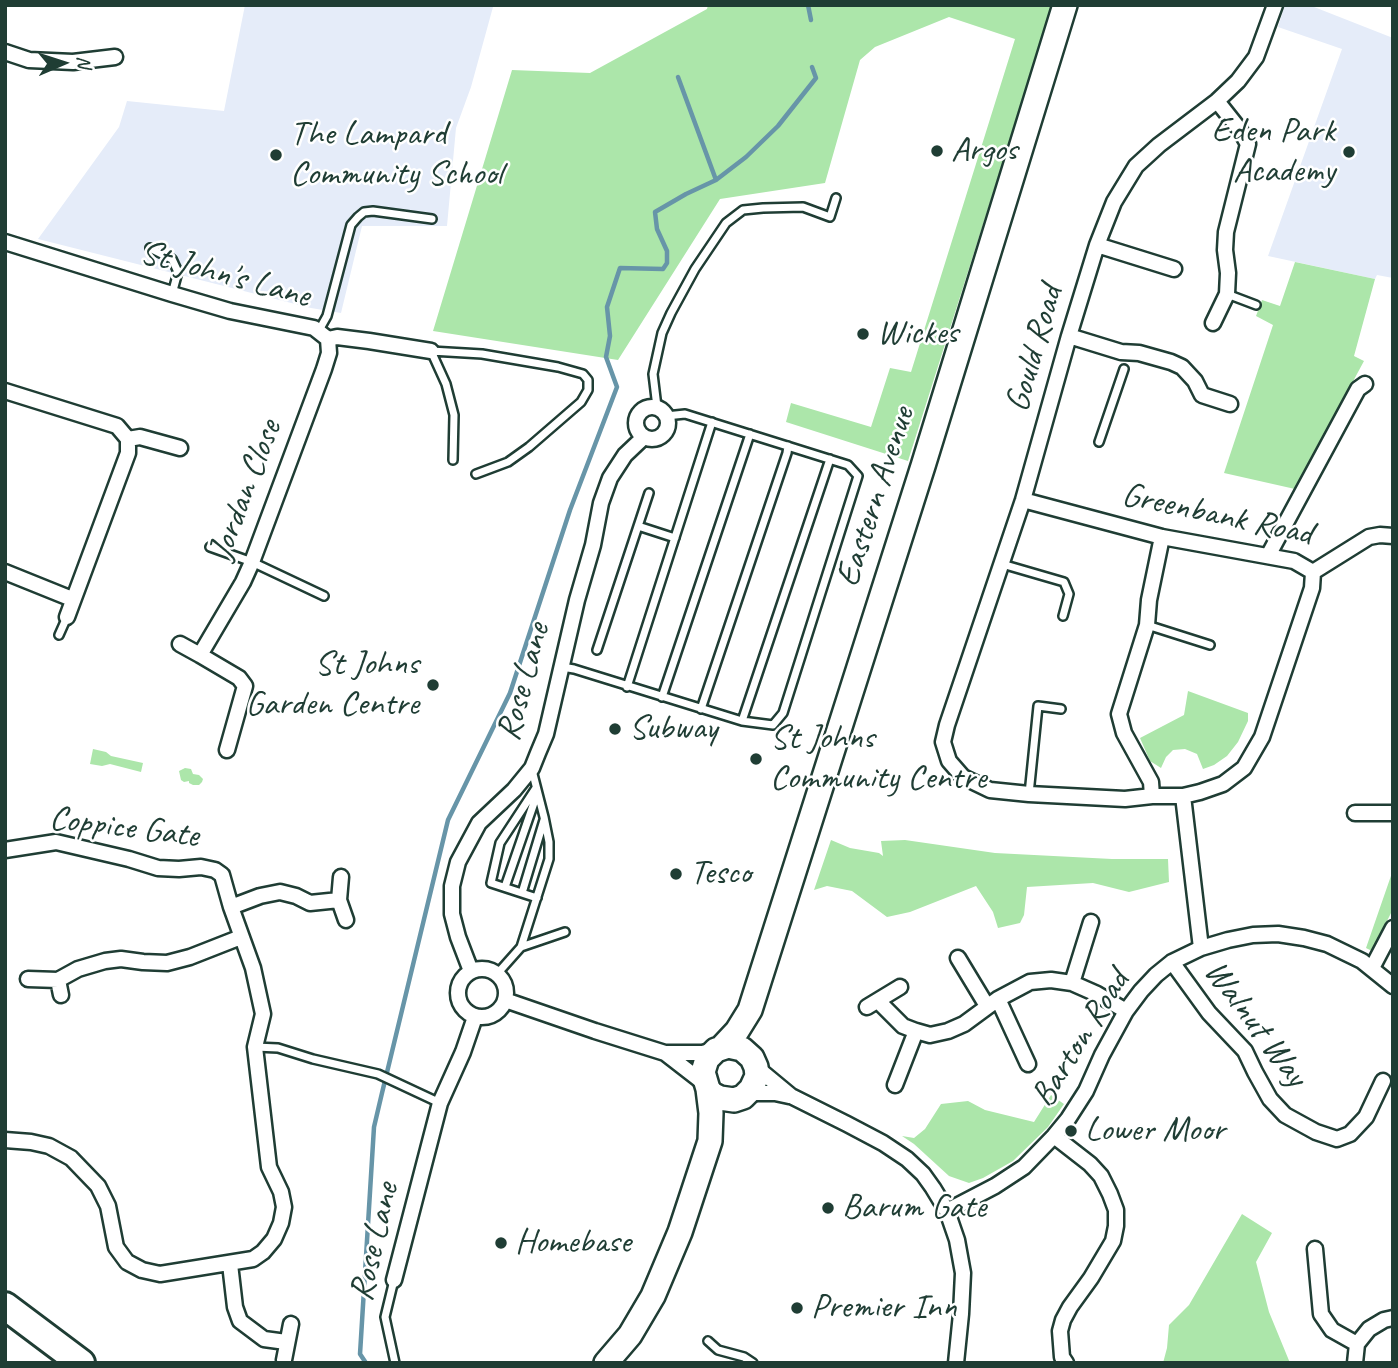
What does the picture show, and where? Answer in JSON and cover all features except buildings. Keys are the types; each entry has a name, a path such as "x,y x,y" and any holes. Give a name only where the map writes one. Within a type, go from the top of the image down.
{"highway":[{"path":"5,1306 81,1363"}],"main road":[{"name":"Eastern Avenue","path":"719,1048 737,1031 750,1010 923,466 1065,5"},
{"name":"Eastern Avenue","path":"750,1010 752,1060"},
{"path":"606,1363 630,1335 653,1296 680,1232 710,1141 711,1113 703,1072 707,1059 719,1048 728,1046 741,1049 752,1060 757,1076 710,1141"},
{"path":"706,1087 720,1098 741,1096"}],"street":[{"name":"Gould Road","path":"1029,794 989,790 963,777 949,761 943,742 947,725 1023,500 1069,336 1097,245 1114,202 1136,166 1238,81 1256,57 1275,5"},
{"path":"5,52 29,60 73,62 115,57"},
{"path":"1213,323 1227,294 1226,232 1248,144 1217,101"},
{"name":"St John's Lane","path":"5,242 230,311 314,328 323,335 431,351"},
{"path":"1097,245 1174,269"},
{"name":"Jordan Close","path":"200,655 252,562 324,369 329,353 323,335"},
{"path":"1069,336 1121,352 1139,353 1171,362 1182,367 1195,381 1202,395 1230,404"},
{"path":"1121,352 1124,369"},
{"path":"1268,556 1358,389 1365,384"},
{"path":"5,391 117,426 128,439 128,453 66,617"},
{"path":"649,407 662,411 668,421 664,433 654,439 644,437 638,432 636,418 649,407"},
{"path":"128,439 140,437 180,448"},
{"name":"Rose Lane","path":"471,971 452,914 452,886 458,862 479,823 514,790 531,768 546,734 601,503 610,478 625,455 644,437"},
{"name":"Greenbank Road","path":"1023,500 1162,537 1294,561 1313,572 1369,537 1393,536"},
{"path":"1152,796 1151,782 1124,733 1119,714 1147,625 1149,600 1162,537"},
{"path":"5,572 72,599"},
{"path":"1029,794 1125,799 1183,796 1223,784 1244,768 1262,737 1312,588 1313,572"},
{"path":"180,644 239,678 245,686 227,750"},
{"path":"1183,796 1201,948"},
{"path":"1355,813 1393,813"},
{"name":"Coppice Gate","path":"5,850 56,842 158,868 201,867 215,870 222,875 253,968 263,1014 255,1047 269,1167 281,1192 284,1207 281,1223 274,1239 253,1259 160,1275 142,1270 127,1262 117,1247 108,1206 98,1186 71,1158 49,1146 5,1140"},
{"path":"341,877 339,900 345,920"},
{"path":"231,907 280,892 310,903 339,900"},
{"path":"1072,984 1091,922"},
{"path":"1372,968 1393,928"},
{"name":"Barton Road","path":"947,1211 1024,1167 1054,1136 1086,1091 1126,1012 1141,991 1172,962 1201,948 1228,940 1278,934 1327,944 1362,961 1393,986"},
{"path":"28,979 58,979 78,969 121,959 167,963 241,937"},
{"path":"958,958 993,1002 1028,1064"},
{"name":"Walnut Way","path":"1172,962 1209,1013 1245,1051 1270,1098 1285,1115 1316,1132 1336,1139 1350,1134 1366,1117 1383,1081"},
{"path":"490,970 502,980 505,1000 499,1010 491,1015 475,1017 462,1008 457,990 462,979 471,971 490,970"},
{"path":"58,979 61,995"},
{"path":"900,987 872,1004 903,1026 930,1035 964,1024 993,1002 1031,982 1051,980 1072,984 1097,994 1126,1012"},
{"path":"505,1000 666,1053 702,1053 719,1048"},
{"name":"Rose Lane","path":"394,1280 440,1103 475,1017"},
{"path":"895,1085 916,1031"},
{"path":"666,1053 706,1087"},
{"path":"752,1060 791,1096"},
{"path":"741,1096 775,1093 791,1096 883,1143 923,1174 947,1211 957,1240 963,1273 956,1363"},
{"path":"1054,1136 1101,1176 1116,1210 1113,1241 1063,1320 1060,1331 1062,1357 1066,1363"},
{"path":"1315,1249 1321,1314 1332,1330 1357,1344"},
{"path":"230,1264 235,1307 240,1321 264,1339 286,1342"},
{"path":"1355,1363 1357,1344 1369,1329 1393,1318"},
{"path":"284,1360 291,1324"}],"lane":[{"path":"562,667 742,721 773,725 783,713 858,476 848,465 830,459 685,414 662,411 653,373 662,332 695,269 726,223 743,210 763,208 803,207 830,217 836,198"},
{"path":"323,335 351,225 358,216 373,211 432,219"},
{"path":"150,248 172,260 178,272 172,294"},
{"path":"1227,294 1256,305"},
{"path":"453,460 454,415 446,384 431,351 482,354 583,374 588,380 588,390 581,402 529,447 508,461 476,474"},
{"path":"1099,442 1124,369"},
{"path":"626,687 712,422"},
{"path":"662,697 750,434"},
{"path":"701,709 788,446"},
{"path":"742,721 830,459"},
{"path":"597,650 649,493"},
{"path":"638,526 675,538"},
{"path":"210,547 252,562 324,596"},
{"path":"1001,563 1064,582 1069,594 1063,616"},
{"path":"59,635 66,617"},
{"path":"1147,625 1210,645"},
{"path":"1029,794 1038,706 1061,709"},
{"path":"497,974 521,947 549,859 549,842 531,768"},
{"path":"537,790 500,843 491,883 537,898"},
{"path":"505,887 537,790"},
{"path":"522,893 544,820"},
{"path":"521,947 565,932"},
{"path":"255,1047 278,1048 378,1074 440,1103"},
{"name":"Rose Lane","path":"394,1280 385,1317 396,1363"},
{"path":"708,1341 718,1350 744,1357 753,1363"}],"shaded area":[{"name":"The Lampard Community School","path":"245,5 493,7 471,87 456,128 447,226 362,226 341,313 311,308 38,239 119,127 127,101 224,111"},
{"name":"Eden Park Academy","path":"1285,5 1309,5 1393,38 1393,278 1377,275 1375,279 1268,256 1342,49 1278,27"}],"green space":[{"path":"708,5 1051,5 908,461 786,422 791,403 871,427 890,368 911,372 1015,39 949,17 875,47 860,60 825,183 720,199 618,360 433,331 512,70 590,73 707,9"},
{"path":"1295,262 1375,279 1354,356 1364,361 1295,489 1224,473 1273,325 1256,316 1262,300 1280,306"},
{"path":"1188,691 1248,713 1248,721 1238,742 1227,756 1214,765 1203,769 1197,754 1185,749 1173,750 1161,768 1150,761 1140,738 1184,715"},
{"path":"93,749 143,763 141,772 110,764 90,764"},
{"path":"191,769 193,774 203,779 199,785 181,780 179,771"},
{"path":"831,840 883,856 881,841 905,840 995,853 1168,859 1169,882 1129,892 1093,883 1027,887 1024,915 1020,923 998,928 993,912 976,886 910,912 887,917 852,891 827,886 814,890"},
{"path":"1393,870 1393,909 1372,951 1366,948"},
{"path":"1051,1095 1064,1104 1048,1127 1013,1161 969,1183 949,1176 902,1136 914,1138 925,1129 941,1104 968,1101 985,1110 1034,1122"},
{"path":"1242,1214 1272,1233 1256,1262 1269,1312 1290,1363 1163,1363 1169,1325 1189,1305"}],"waterway":[{"path":"808,5 811,20"},
{"path":"366,1363 360,1354 374,1127 448,820 510,693 570,510 617,387 606,357 610,336 607,307 620,268 663,269 667,263 667,251 657,229 655,212 716,180 746,157 778,126 816,78 812,67"},
{"path":"678,77 716,180"}],"place":[{"name":"Argos","path":"937,151"},
{"name":"Eden Park Academy","path":"1349,152"},
{"name":"The Lampard Community School","path":"276,155"},
{"name":"Wickes","path":"863,334"},
{"name":"St Johns Garden Centre","path":"433,685"},
{"name":"Subway","path":"615,729"},
{"name":"St Johns Community Centre","path":"756,759"},
{"name":"Tesco","path":"676,874"},
{"name":"Lower Moor","path":"1071,1131"},
{"name":"Barum Gate","path":"828,1208"},
{"name":"Homebase","path":"501,1243"},
{"name":"Premier Inn","path":"797,1308"}]}
